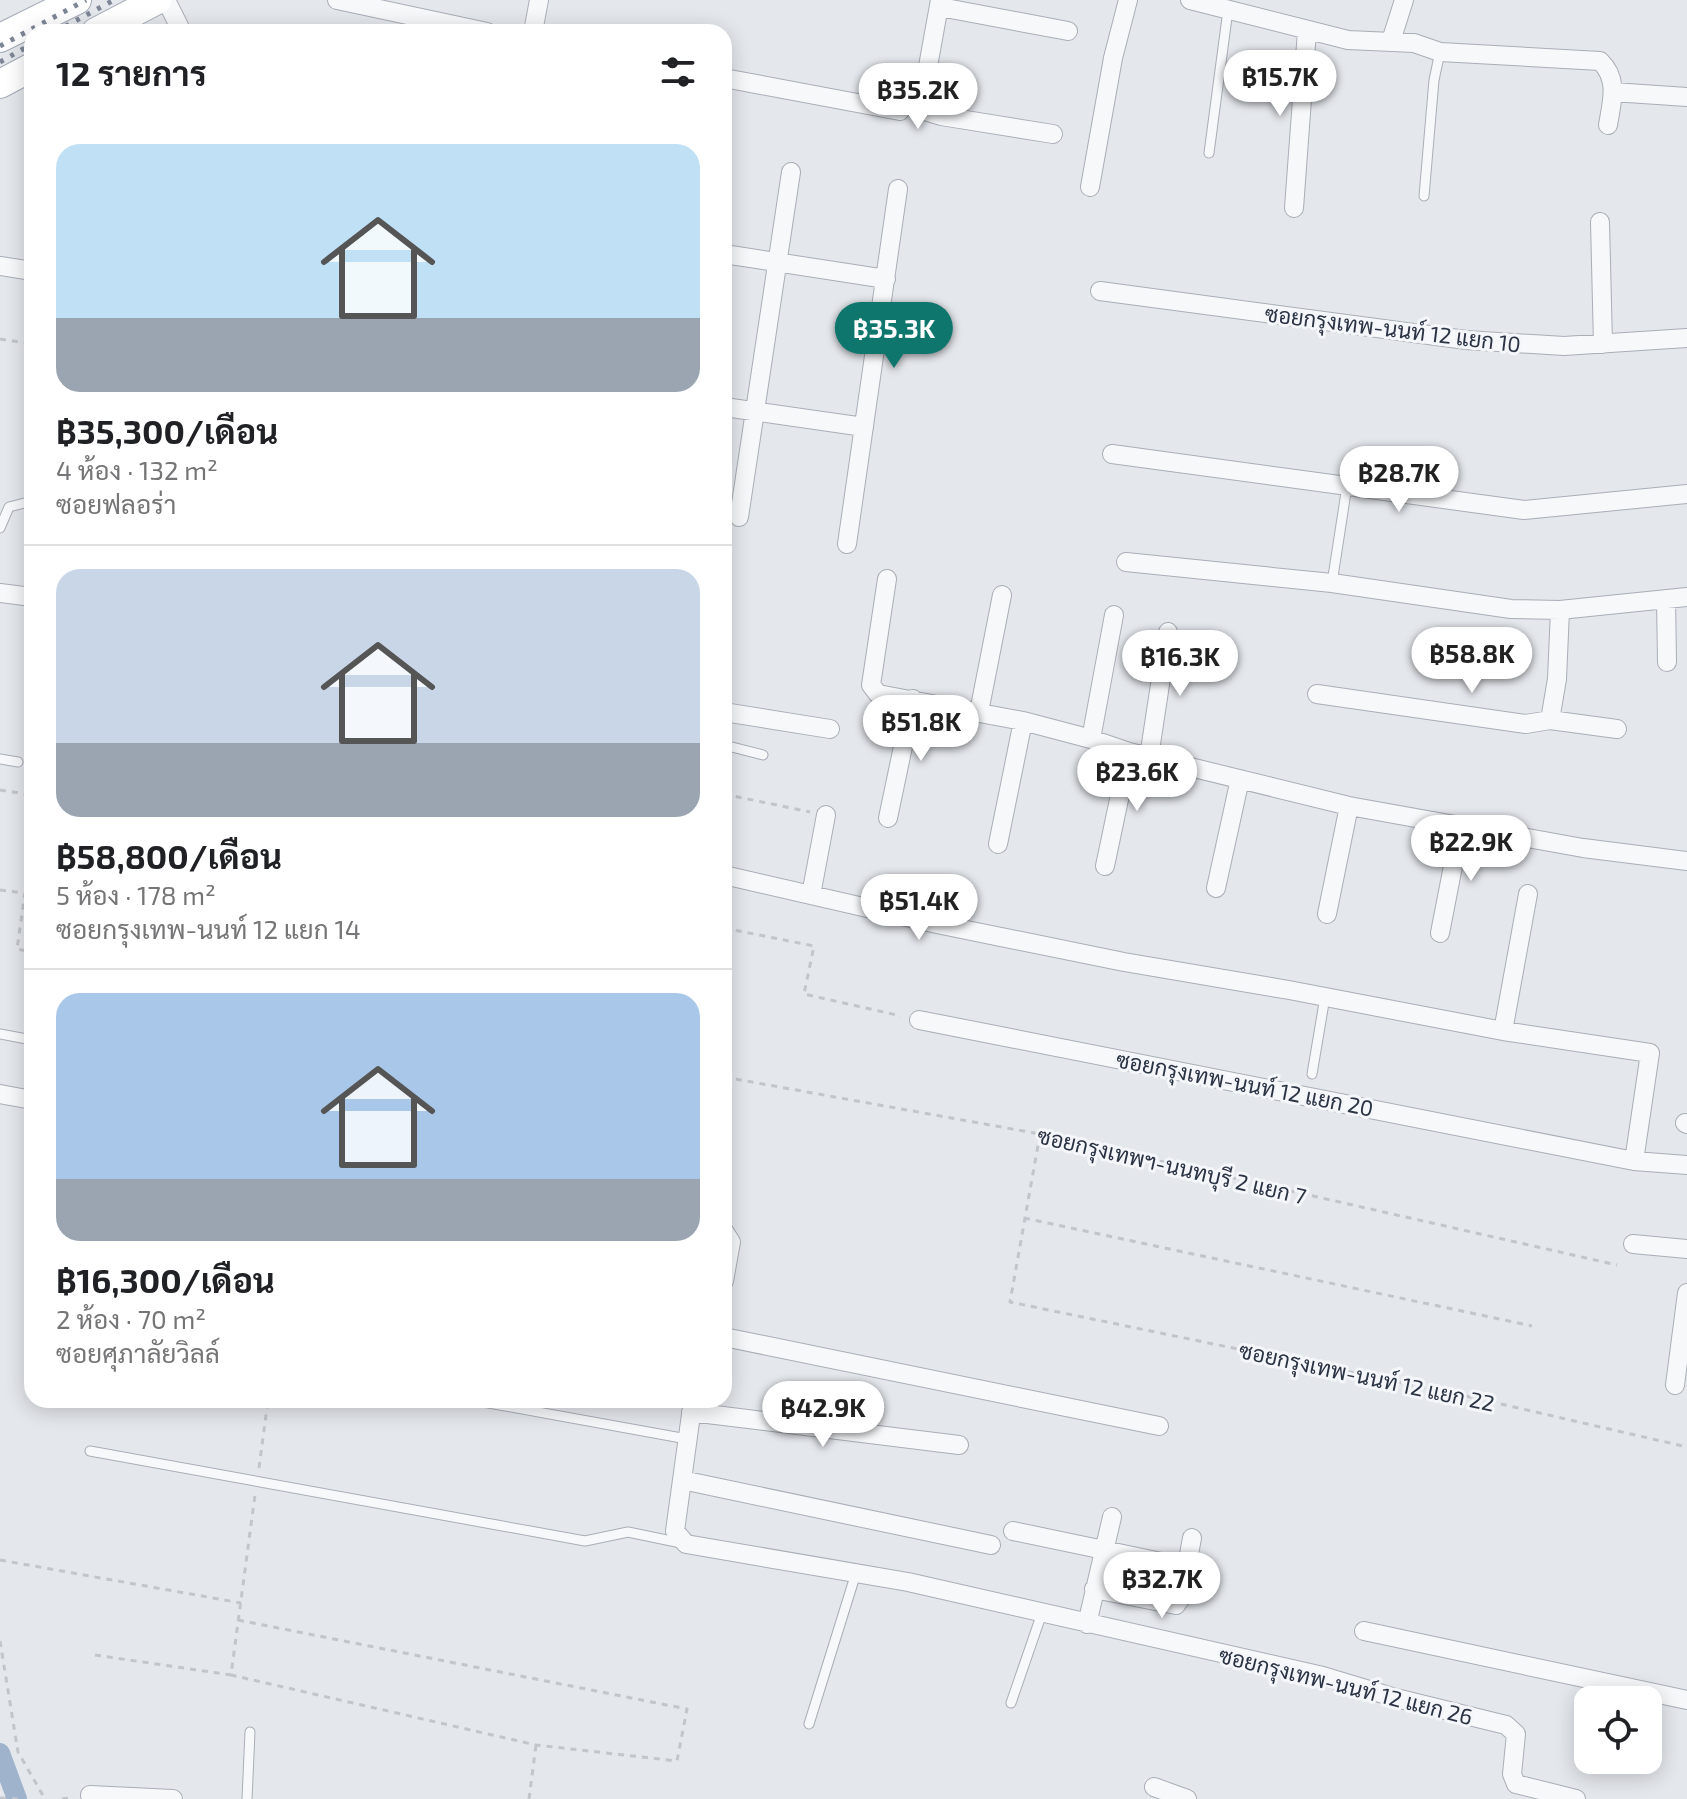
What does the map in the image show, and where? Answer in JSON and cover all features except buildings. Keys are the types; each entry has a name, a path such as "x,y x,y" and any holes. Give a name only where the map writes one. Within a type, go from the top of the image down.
{"main road":[{"path":"39,24 77,0"},
{"path":"112,24 157,0"},
{"path":"0,38 24,30"},
{"path":"0,84 24,71"}],"street":[{"path":"166,0 178,24"},
{"path":"337,0 450,24"},
{"path":"534,24 539,0"},
{"path":"1090,187 1113,58 1128,0"},
{"path":"1190,0 1348,40 1414,43 1440,52 1600,61 1610,70 1613,92 1608,125"},
{"path":"1391,41 1404,0"},
{"path":"1053,134 928,112 922,102 923,94 940,3 1068,31"},
{"path":"1294,208 1307,31"},
{"path":"732,80 900,111"},
{"path":"1613,92 1687,97"},
{"path":"739,517 791,172"},
{"path":"847,544 898,189"},
{"path":"1600,222 1603,344"},
{"path":"732,255 886,279"},
{"path":"0,266 24,270"},
{"name":"ซอยกรุงเทพ-นนท์ 12 แยก 10","path":"1100,291 1466,340 1564,346 1687,338"},
{"path":"732,408 864,427"},
{"path":"1112,454 1524,510 1687,494"},
{"path":"1126,562 1332,583 1511,609 1560,610 1687,597"},
{"path":"887,579 871,685 878,694 1023,721 1129,752 1349,806 1583,848 1687,861"},
{"path":"0,593 24,596"},
{"path":"979,712 1002,595"},
{"path":"1666,599 1667,662"},
{"path":"1550,720 1557,679 1560,610"},
{"path":"1091,739 1114,615"},
{"path":"1149,757 1168,632"},
{"path":"1317,694 1526,724 1550,720 1617,729"},
{"path":"888,818 913,699"},
{"path":"732,713 830,729"},
{"path":"998,844 1023,721"},
{"path":"1105,866 1129,752"},
{"path":"1216,888 1240,779"},
{"path":"1327,914 1349,806"},
{"path":"811,895 826,815"},
{"path":"1440,933 1461,825"},
{"path":"732,877 1108,959 1503,1031 1650,1053 1634,1161"},
{"path":"1503,1031 1528,894"},
{"name":"ซอยกรุงเทพ-นนท์ 12 แยก 20","path":"919,1020 1634,1161 1687,1165"},
{"path":"0,1094 24,1098"},
{"path":"1633,1244 1687,1249"},
{"path":"1675,1385 1687,1293"},
{"path":"732,1339 1159,1426"},
{"path":"686,1544 675,1531 692,1408"},
{"path":"706,1408 959,1445"},
{"path":"682,1480 991,1545"},
{"path":"1087,1624 1112,1517"},
{"path":"1013,1531 1185,1567"},
{"path":"1094,1589 1172,1606 1181,1598 1192,1538"},
{"name":"ซอยกรุงเทพ-นนท์ 12 แยก 26","path":"686,1544 908,1582 1323,1676 1506,1725 1516,1734 1512,1774 1516,1784 1576,1799"},
{"path":"1364,1631 1599,1686"},
{"path":"1662,1697 1687,1700"},
{"path":"1154,1787 1187,1799"},
{"path":"90,1795 173,1799"}],"lane":[{"path":"1209,153 1228,10"},
{"path":"1424,196 1434,80 1440,52"},
{"path":"1332,583 1347,486"},
{"path":"0,528 9,507 24,503"},
{"path":"732,747 763,755"},
{"path":"0,759 18,762"},
{"path":"1312,1074 1325,997"},
{"path":"0,1034 24,1038"},
{"path":"516,1408 687,1439"},
{"path":"90,1451 585,1541 628,1532 686,1544"},
{"path":"809,1724 856,1573"},
{"path":"1011,1703 1042,1613"},
{"path":"247,1799 250,1732"}],"path":[{"path":"0,339 24,343"},
{"path":"0,790 24,794"},
{"path":"732,796 826,815"},
{"path":"0,890 24,893"},
{"path":"24,900 17,949 24,950"},
{"path":"732,930 814,946 804,994 919,1020"},
{"name":"ซอยกรุงเทพฯ-นนทบุรี 2 แยก 7","path":"732,1078 1040,1134 1617,1265"},
{"path":"1040,1134 1024,1218 1532,1326"},
{"name":"ซอยกรุงเทพ-นนท์ 12 แยก 22","path":"1024,1218 1010,1302 1475,1398 1687,1447"},
{"path":"231,1675 267,1408"},
{"path":"0,1560 241,1603"},
{"path":"95,1655 231,1675 536,1745 677,1761 687,1709 238,1620"},
{"path":"0,1641 18,1752 45,1799"},
{"path":"529,1799 536,1745"},
{"path":"0,1798 20,1799"}],"waterway":[{"path":"0,1753 17,1799"}],"railway":[{"path":"41,24 86,0"},
{"path":"70,24 114,0"},
{"path":"0,46 24,33"},
{"path":"0,62 24,48"}]}
